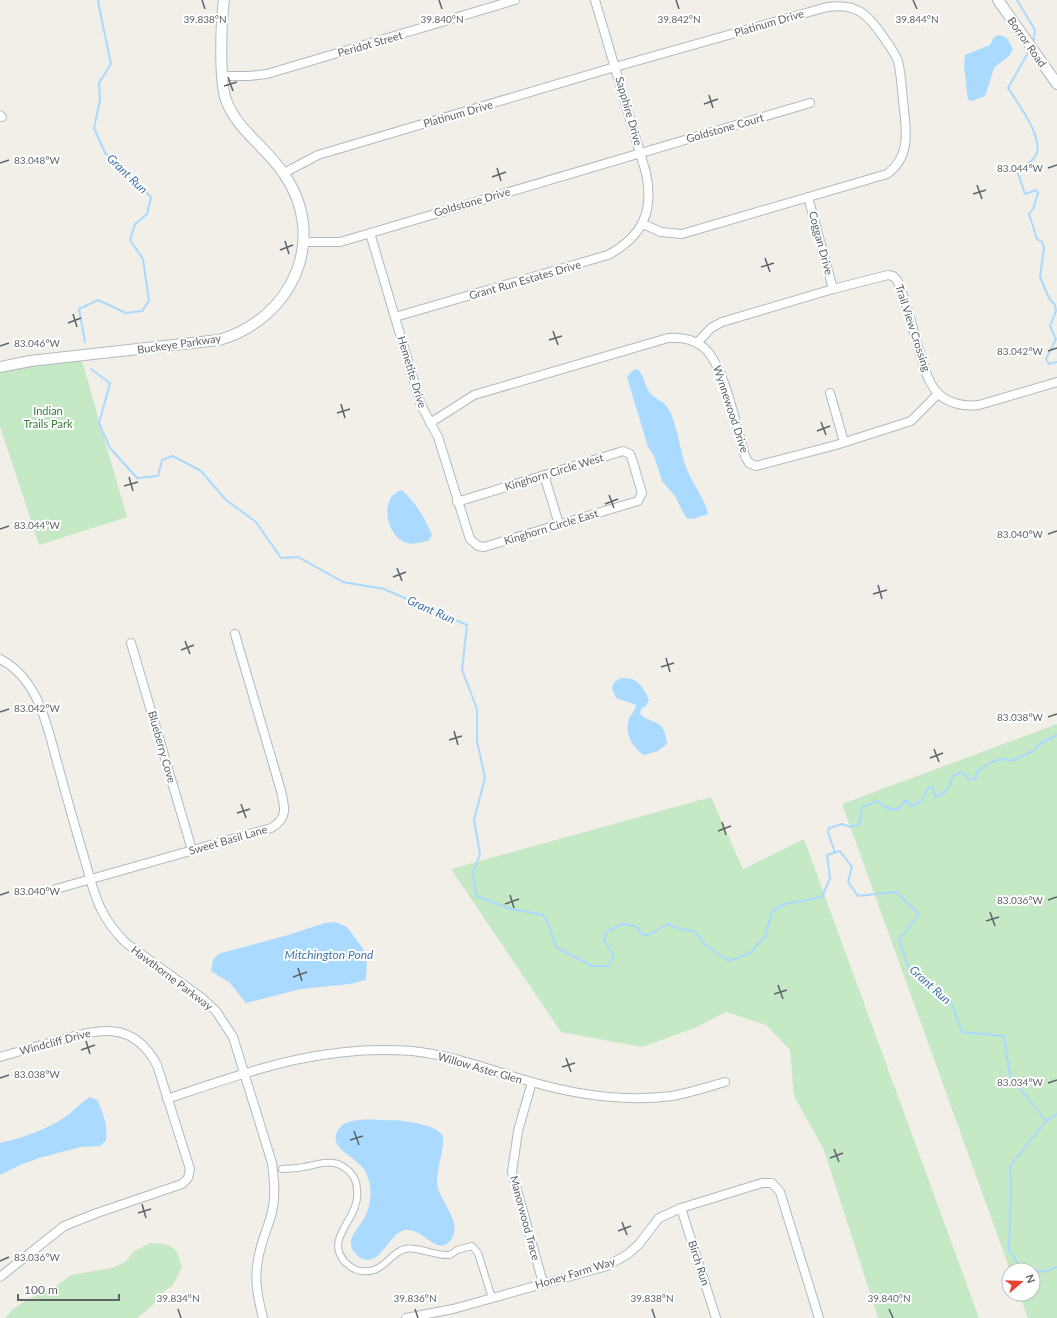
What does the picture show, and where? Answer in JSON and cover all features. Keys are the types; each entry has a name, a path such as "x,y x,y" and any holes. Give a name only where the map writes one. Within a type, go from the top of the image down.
{"street":[{"name":"Buckeye Parkway","path":"0,366 30,360 207,342 242,332 268,315 284,296 297,270 303,242 300,208 295,193 284,173 238,121 226,100 222,76 224,0"},
{"name":"Peridot Street","path":"222,76 267,74 515,0"},
{"name":"Sapphire Drive","path":"595,0 641,153 649,186 649,199 643,224"},
{"name":"Borror Road","path":"998,0 1057,84"},
{"name":"Platinum Drive","path":"284,173 318,155 616,67 827,7 849,6 863,13 873,21 898,61 906,126 904,152 895,167 887,174 682,234 661,232 643,224"},
{"name":"Goldstone Court","path":"641,153 810,103"},
{"name":"Goldstone Drive","path":"303,242 340,242 641,153"},
{"name":"Coggan Drive","path":"808,197 833,289"},
{"name":"Grant Run Estates Drive","path":"395,318 608,255 628,243 643,224"},
{"name":"Hemetite Drive","path":"370,233 421,405 438,437 457,502 470,539 478,546 484,547"},
{"name":"Trail View Crossing","path":"697,343 711,328 722,322 881,276 893,276 900,286 930,382 938,394"},
{"name":"Wynnewood Drive","path":"430,423 474,395 668,338 686,339 697,343 704,347 714,358 720,371 745,456 753,465 760,466 912,421 938,394"},
{"path":"938,394 949,400 968,406 979,405 1057,382"},
{"path":"830,393 844,442"},
{"name":"Kinghorn Circle West","path":"457,502 623,451 630,454 638,474"},
{"name":"Kinghorn Circle East","path":"484,547 638,501 642,494 638,474"},
{"path":"544,475 559,524"},
{"name":"Sweet Basil Lane","path":"56,889 271,828 279,824 284,817 286,809 235,634"},
{"name":"Blueberry Cove","path":"132,643 192,850"},
{"name":"Hawthorne Parkway","path":"0,658 15,668 25,679 40,706 90,879 100,908 116,934 141,955 202,998 216,1011 233,1037 272,1163 275,1182 272,1211 258,1258 256,1277 257,1292 263,1318"},
{"name":"Windcliff Drive","path":"0,1057 92,1031 111,1030 133,1038 150,1052 157,1065 190,1169 186,1182 64,1226 0,1277"},
{"name":"Willow Aster Glen","path":"168,1099 260,1068 310,1056 379,1050 413,1051 445,1056 532,1082 592,1096 652,1098 673,1096 725,1082"},
{"name":"Manorwood Trace","path":"532,1082 518,1131 512,1172 544,1283"},
{"path":"282,1168 334,1162 343,1166 352,1174 357,1184 358,1196 356,1210 341,1232 338,1240 339,1250 344,1260 351,1267 360,1271 373,1270 385,1265 393,1256 404,1249 417,1249 430,1254 450,1256 457,1250 472,1246 478,1253 492,1298"},
{"name":"Honey Farm Way","path":"406,1318 492,1298 593,1270 618,1261 640,1244 660,1218 681,1208 762,1183 772,1183 780,1192 819,1318"},
{"name":"Birch Run","path":"681,1208 716,1318"}],"green space":[{"name":"Indian Trails Park","path":"82,361 127,517 39,545 0,426 0,372 16,367"},
{"path":"1057,724 1057,1318 1028,1318 1022,1302 1041,1302 1041,1262 1007,1262 842,804"},
{"path":"711,797 743,869 804,839 979,1318 878,1318 824,1150 794,1096 790,1050 766,1025 726,1012 697,1027 642,1047 561,1032 451,869"},
{"path":"151,1243 169,1245 178,1255 182,1267 173,1285 162,1293 152,1306 137,1318 5,1318 13,1309 25,1301 58,1285 71,1275 112,1268 125,1262 134,1251"}],"water":[{"path":"1000,35 1007,38 1013,49 1010,55 994,68 985,96 972,101 968,100 964,65 965,55 990,45 994,37"},
{"path":"637,369 641,373 650,393 666,405 671,413 686,467 705,504 708,514 693,519 686,518 675,496 662,481 654,456 648,447 627,377 632,371"},
{"path":"402,490 420,511 432,535 428,541 410,544 400,539 394,533 390,525 388,507 390,500 395,493"},
{"path":"621,678 631,679 639,683 647,695 649,700 646,706 641,709 640,714 645,718 658,723 666,735 667,744 658,751 644,755 636,749 630,740 628,730 629,719 636,705 616,698 612,688 614,682"},
{"name":"Mitchington Pond","path":"335,922 347,927 364,950 367,957 366,980 350,984 301,989 246,1003 230,983 211,971 213,960 218,954 288,935 325,923"},
{"path":"90,1097 97,1100 102,1110 106,1125 106,1141 100,1146 81,1147 39,1158 0,1175 0,1143 42,1130 58,1122"},
{"path":"394,1120 412,1122 427,1126 438,1131 442,1135 443,1145 437,1182 440,1194 454,1223 455,1230 453,1237 443,1246 437,1245 414,1231 407,1230 400,1232 376,1257 366,1260 357,1255 352,1249 351,1244 353,1235 368,1211 371,1196 370,1183 363,1168 340,1148 335,1138 341,1126 351,1121"}],"waterway":[{"name":"Grant Run","path":"85,342 79,309 98,300 126,313 142,311 149,301 143,259 130,240 135,224 147,214 151,197 105,153 94,128 100,100 99,83 111,64 98,2 99,0"},
{"path":"1017,0 1035,30 1033,43"},
{"path":"1029,51 1008,88 1030,123 1037,143 1037,151 1034,158 1018,173 1025,194 1036,190 1038,193 1033,209 1029,214 1037,239 1042,242 1044,248 1040,277 1049,298 1055,305 1056,311 1050,326 1056,339 1046,359 1049,364 1057,362"},
{"name":"Grant Run","path":"91,369 110,383 99,423 110,448 137,478 158,476 162,460 173,456 201,471 226,500 256,522 281,558 298,557 343,582 384,589 467,625 462,670 477,709 477,741 485,778 474,820 480,854 473,872 476,896 511,909 543,915 549,925 556,947 592,966 608,966 614,956 604,940 606,932 622,924 635,926 644,936 667,924 696,932 705,945 729,961 750,953 765,937 772,911 785,904 822,897 830,878 827,855 840,851 852,867 848,882 858,896 896,892 919,914 899,940 908,966 951,1001 962,1032 1004,1036 1010,1076 1046,1121 1010,1166 1011,1185 1009,1250 1021,1267 1044,1272 1057,1267"},
{"path":"835,853 828,832 829,828 842,824 851,827 860,824 862,807 878,801 885,807 891,809 900,808 904,801 909,802 910,806 914,805 922,800 928,788 933,787 935,797 939,796 947,789 953,776 962,772 970,780 976,778 976,773 992,762 1002,759 1012,761 1033,751 1041,743 1057,735"},
{"path":"1046,1121 1057,1114"}]}
